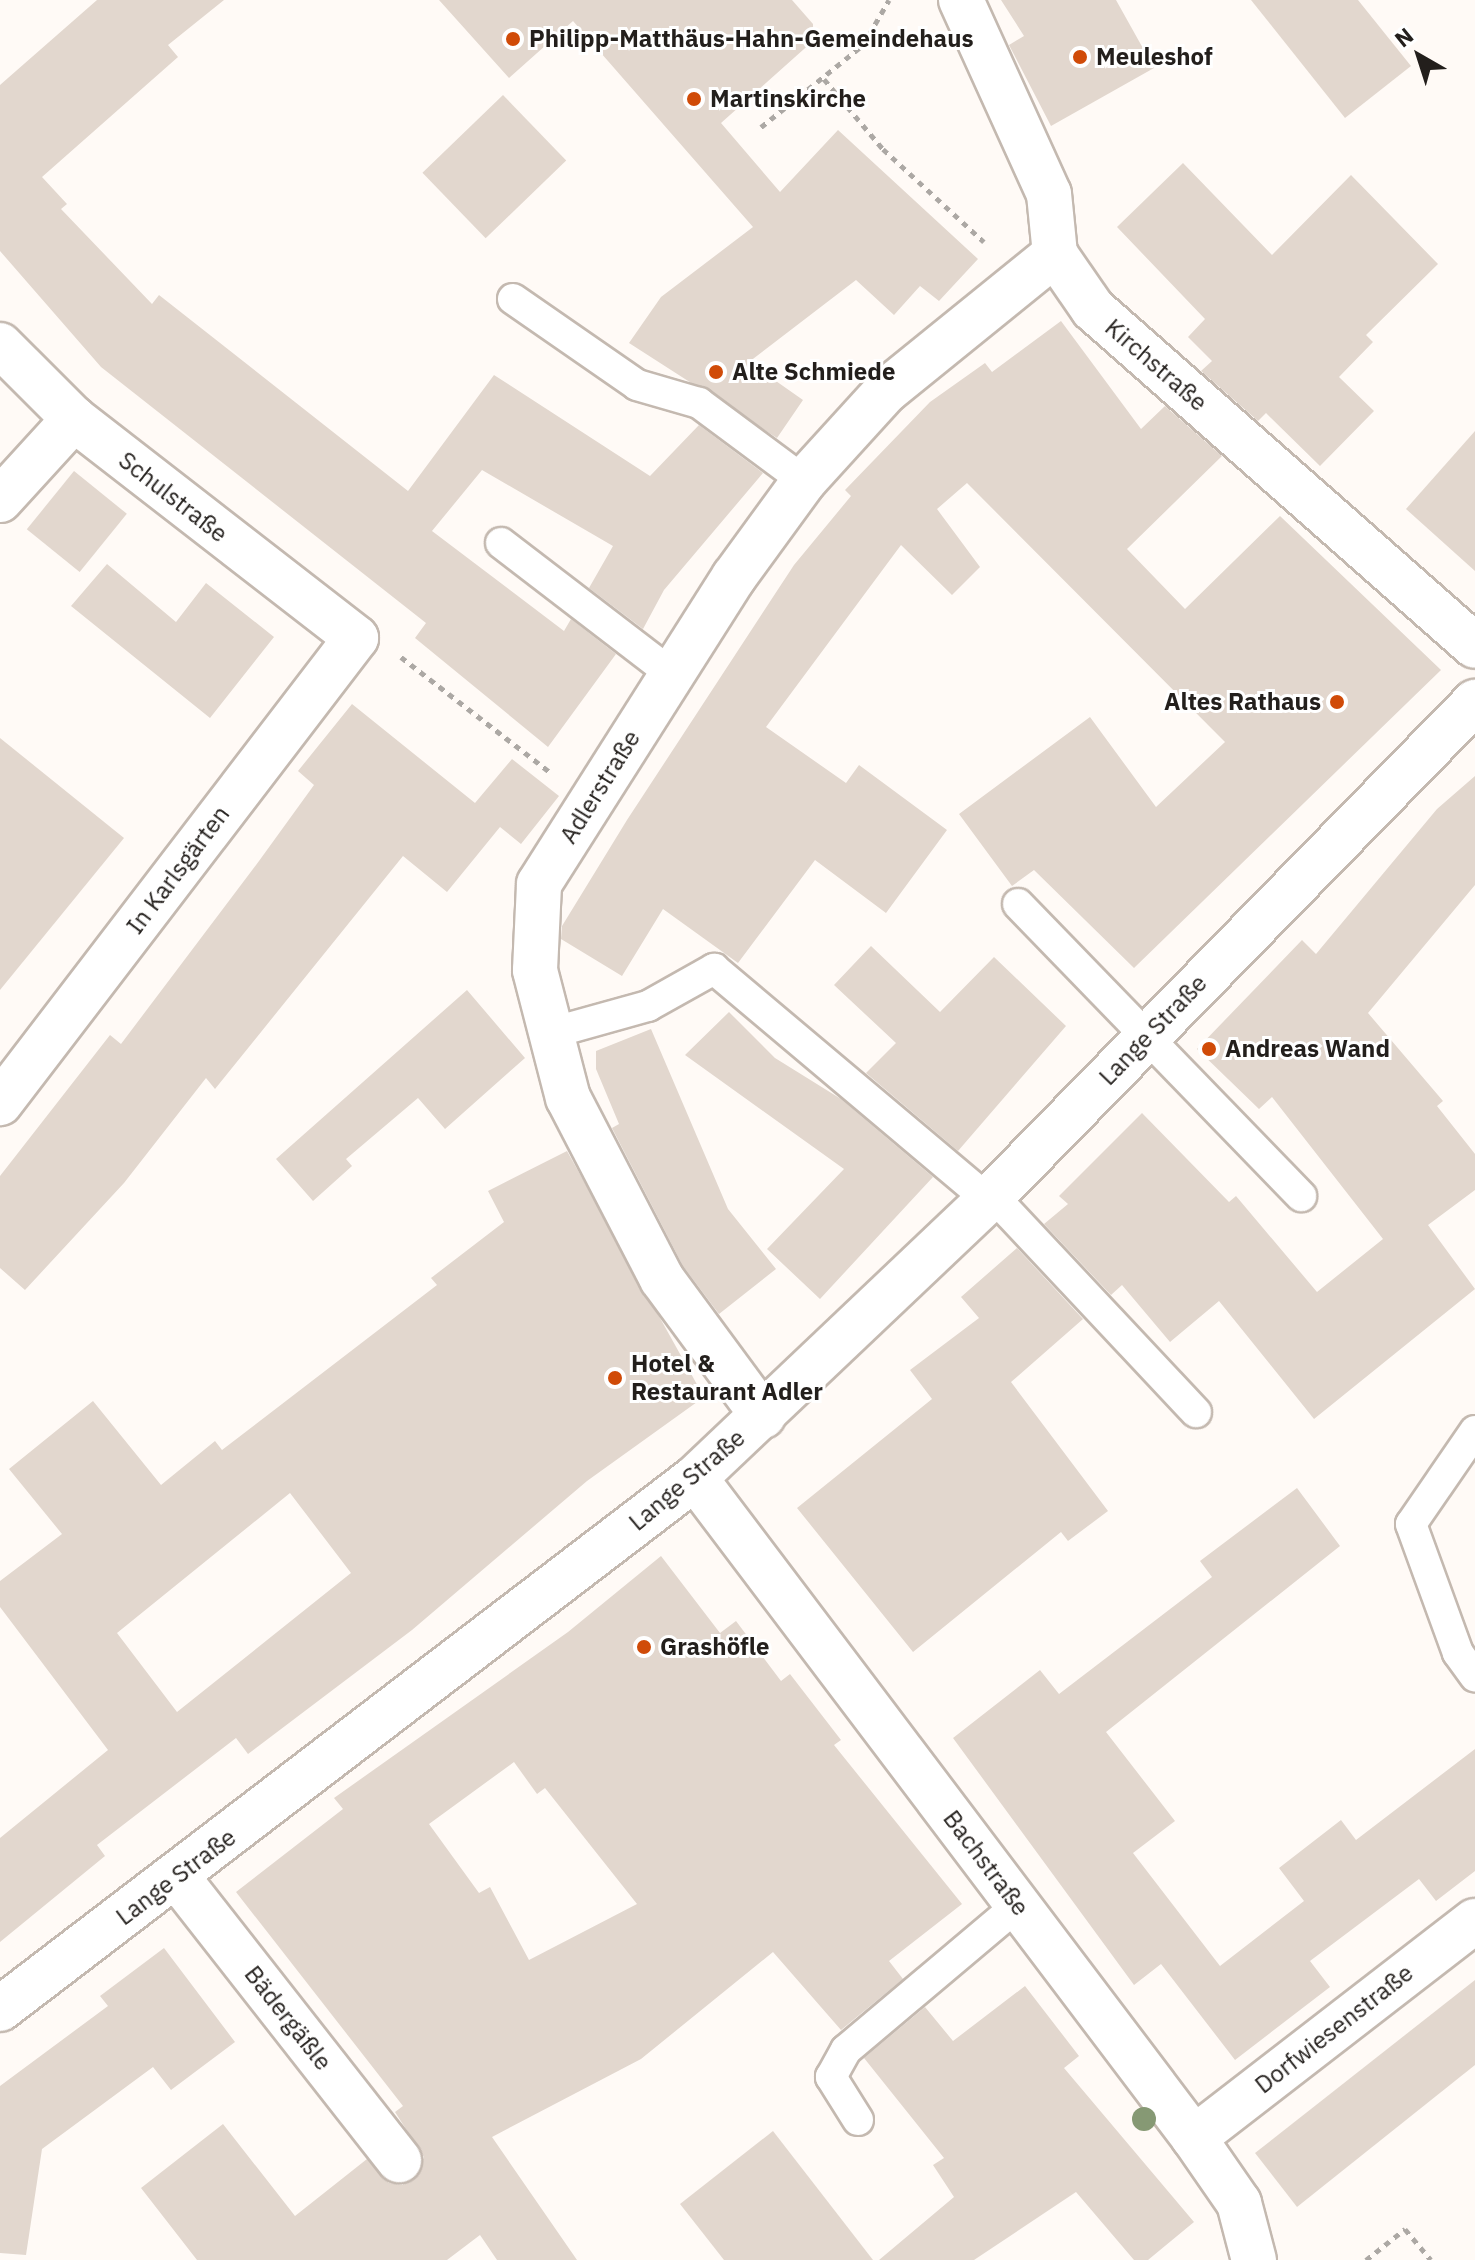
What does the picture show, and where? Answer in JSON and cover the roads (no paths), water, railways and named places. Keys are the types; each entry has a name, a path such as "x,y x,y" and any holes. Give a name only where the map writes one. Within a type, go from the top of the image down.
{"street":[{"name":"Kirchstraße","path":"961,0 1049,194 1055,254 1093,309 1475,646"},
{"name":"Adlerstraße","path":"763,1416 662,1279 568,1098 535,970 539,884 672,674 804,481 886,391 1055,254"},
{"name":"Schulstraße","path":"0,345 74,419 356,638"},
{"path":"0,500 74,419"},
{"name":"In Karlsgärten","path":"0,1103 356,638"},
{"name":"Lange Straße","path":"0,2009 177,1877 695,1478 990,1198 1475,702"},
{"name":"Bachstraße","path":"695,1478 1194,2138 1239,2203 1254,2260"},
{"name":"Bädergäßle","path":"177,1877 399,2160"},
{"name":"Dorfwiesenstraße","path":"1194,2138 1475,1921"}],"lane":[{"path":"513,299 637,385 699,403 804,481"},
{"path":"501,543 672,674"},
{"path":"1018,904 1301,1196"},
{"path":"551,1033 648,1006 714,969 990,1198 1196,1412"},
{"path":"1475,1431 1411,1524 1458,1653 1475,1676"},
{"path":"858,2120 831,2077 846,2050 1018,1905"}],"place":[{"name":"Philipp-Matthäus-Hahn-Gemeindehaus","path":"513,39"},
{"name":"Meuleshof","path":"1080,57"},
{"name":"Martinskirche","path":"694,99"},
{"name":"Alte Schmiede","path":"716,372"},
{"name":"Altes Rathaus","path":"1337,702"},
{"name":"Andreas Wand","path":"1209,1049"},
{"name":"Hotel & Restaurant Adler","path":"615,1378"},
{"name":"Grashöfle","path":"644,1647"}]}
